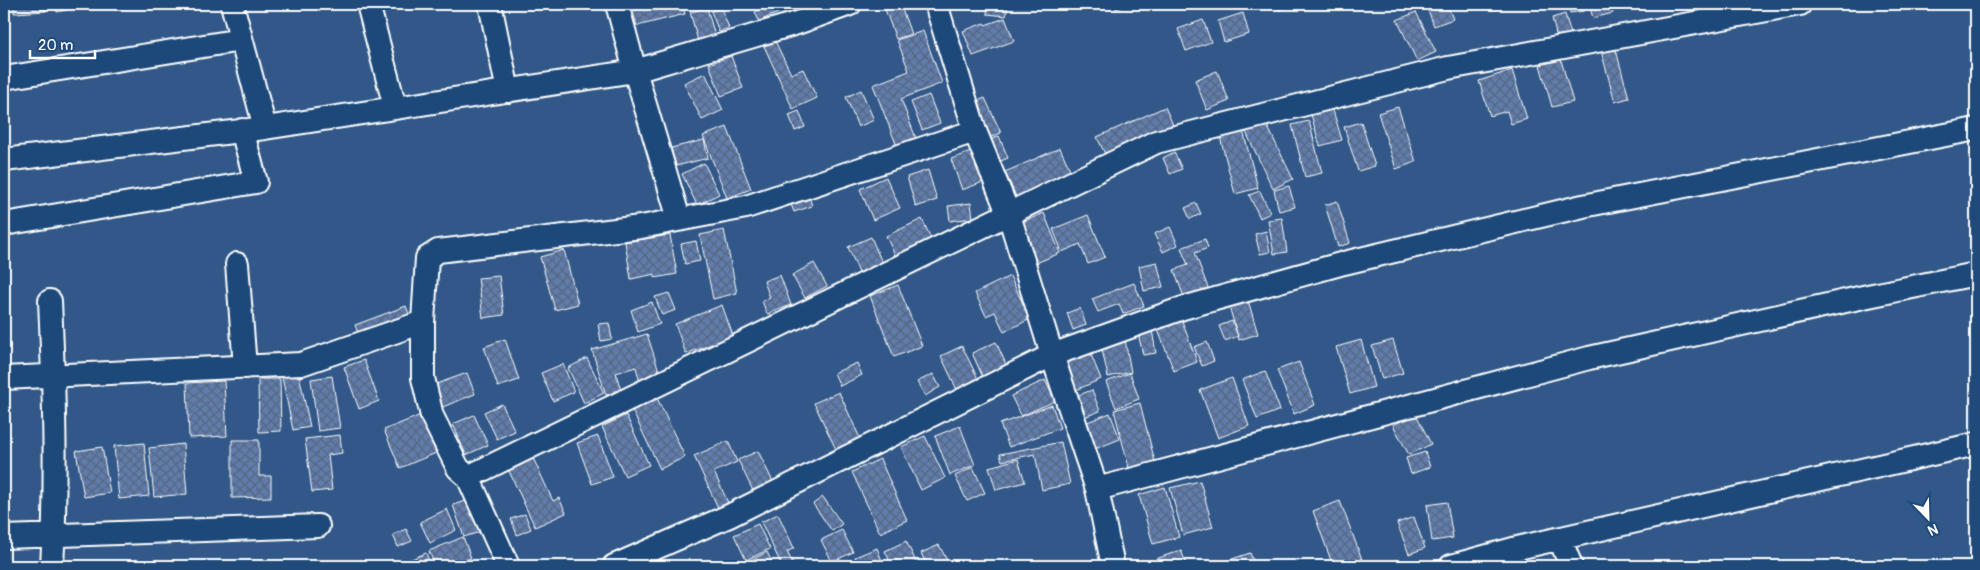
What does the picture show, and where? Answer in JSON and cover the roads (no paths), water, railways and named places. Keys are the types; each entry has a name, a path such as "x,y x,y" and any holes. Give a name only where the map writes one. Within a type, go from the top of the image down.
{"street":[{"path":"232,4 266,128"},
{"path":"368,4 395,107"},
{"path":"490,4 508,91"},
{"path":"618,4 634,70 679,219"},
{"path":"4,160 266,128 634,70 795,13 850,4"},
{"path":"936,4 975,131 1009,215 1052,355 1097,489 1107,565"},
{"path":"468,477 1156,142 1448,68 1800,4"},
{"path":"4,78 241,40"},
{"path":"614,566 729,516 1052,355 1184,308 1344,263 1583,206 1976,129"},
{"path":"4,224 256,182 242,130"},
{"path":"508,566 468,477 458,468 432,416 423,378 423,322 427,258 438,251 641,227 746,207 975,131"},
{"path":"237,264 245,367"},
{"path":"1097,489 1589,358 1976,274"},
{"path":"50,301 53,376 54,536 52,566"},
{"path":"4,378 301,364 423,322"},
{"path":"1451,566 1560,539 1976,444"},
{"path":"4,537 318,526"},
{"path":"1560,539 1571,566"}]}
